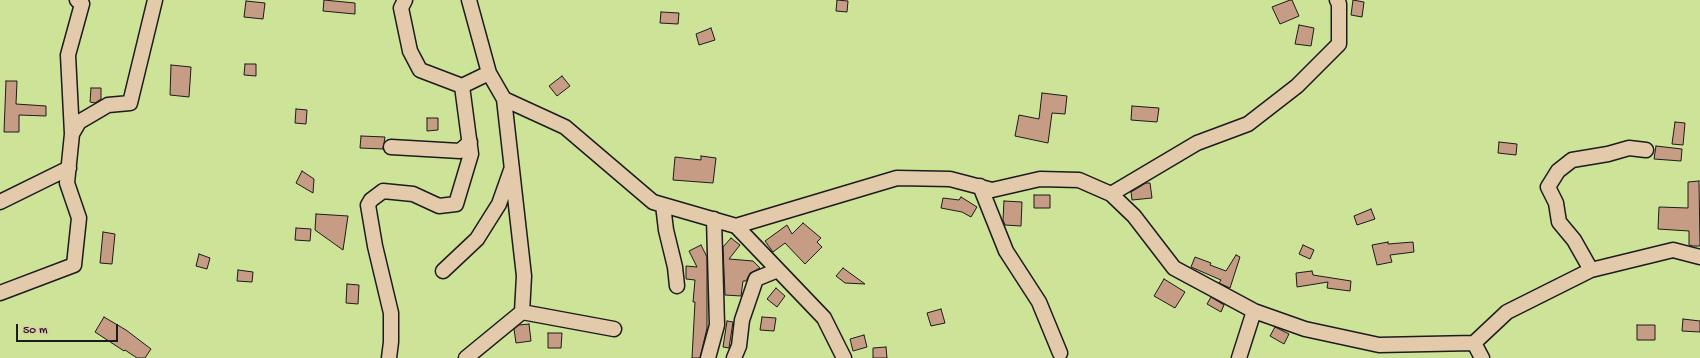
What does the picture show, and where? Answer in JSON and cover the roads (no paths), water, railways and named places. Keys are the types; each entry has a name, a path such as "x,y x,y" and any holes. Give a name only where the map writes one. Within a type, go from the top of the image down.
{"street":[{"path":"72,134 78,122 108,105 130,103 155,0"},
{"path":"405,0 401,8 410,50 420,70 462,86 489,73"},
{"path":"466,358 522,312 524,276 504,99 489,73 468,0"},
{"path":"1111,194 1197,143 1248,124 1298,86 1339,44 1339,4 1337,0"},
{"path":"0,293 74,265 79,218 67,183 72,134 68,55 81,1"},
{"path":"389,358 391,342 391,312 375,246 368,205 371,200 383,191 413,194 439,206 456,204 472,154 462,86"},
{"path":"504,99 564,127 652,202 736,226 824,318 844,358"},
{"path":"391,147 460,151 470,142"},
{"path":"1591,270 1574,240 1559,222 1556,203 1548,187 1558,171 1572,160 1608,154 1629,148 1646,150"},
{"path":"0,202 69,168"},
{"path":"443,271 477,239 499,204 512,168"},
{"path":"736,226 897,178 950,179 992,190 1040,179 1079,180 1111,194 1134,216 1174,268 1254,311 1306,329 1379,345 1474,343 1507,312 1591,270 1673,250 1700,257"},
{"path":"980,186 1006,251 1039,302 1060,353"},
{"path":"663,205 666,230 675,267 677,286"},
{"path":"708,358 716,325 714,219"},
{"path":"734,358 739,346 742,320 756,279 778,270"},
{"path":"1239,358 1254,311"},
{"path":"522,312 614,329"},
{"path":"1474,343 1482,358"}]}
